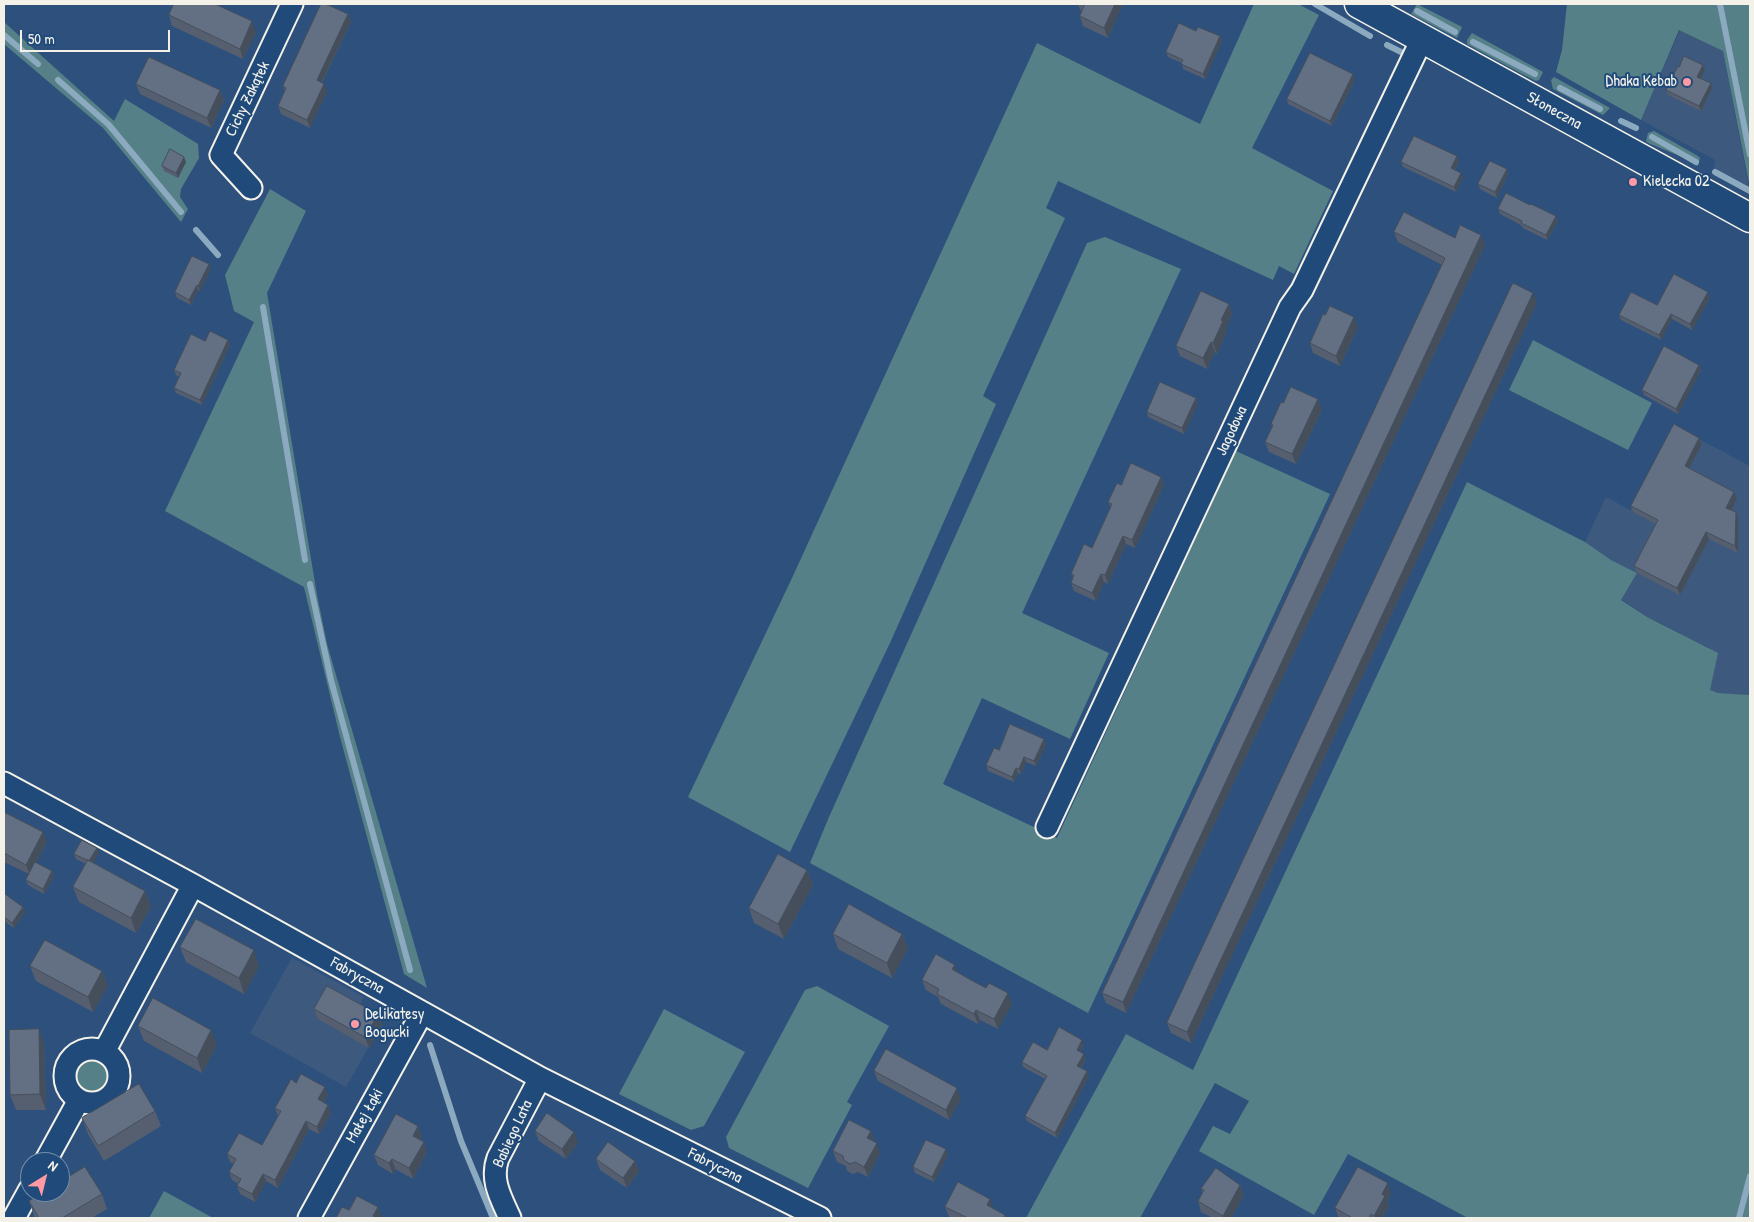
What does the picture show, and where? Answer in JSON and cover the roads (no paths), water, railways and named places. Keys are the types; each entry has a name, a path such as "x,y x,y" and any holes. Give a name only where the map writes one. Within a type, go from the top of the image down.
{"main road":[{"name":"Słoneczna","path":"1358,4 1750,218"}],"street":[{"name":"Cichy Zakątek","path":"251,188 221,155 292,4"},
{"name":"Jagodowa","path":"1047,827 1290,307 1302,290 1422,39"},
{"name":"Fabryczna","path":"4,783 193,885 540,1078 820,1218"},
{"path":"104,1052 193,885"},
{"name":"Małej Łąki","path":"309,1218 422,1013"},
{"path":"96,1049 104,1052 115,1063 119,1078 117,1085 108,1098 101,1101 86,1103 79,1100 67,1088 65,1072 68,1064 80,1052 96,1049"},
{"name":"Babiego Lata","path":"510,1218 497,1188 494,1168 540,1078"},
{"path":"50,1152 79,1100"},
{"path":"14,1218 23,1202"}],"waterway":[{"path":"1315,4 1370,36"},
{"path":"1720,4 1750,155"},
{"path":"1417,11 1455,32"},
{"path":"4,35 38,64"},
{"path":"1473,42 1535,74"},
{"path":"1387,45 1405,54"},
{"path":"58,80 109,125 181,212"},
{"path":"1560,88 1600,109"},
{"path":"1621,121 1636,128"},
{"path":"1652,137 1696,162"},
{"path":"1715,172 1750,191"},
{"path":"196,230 218,255"},
{"path":"263,307 305,560"},
{"path":"310,584 331,680 410,970"},
{"path":"430,1045 461,1141 493,1218"},
{"path":"1739,1218 1750,1176"}],"place":[{"name":"Dhaka Kebab","path":"1687,82"},
{"name":"Kielecka 02","path":"1633,182"},
{"name":"Delikatesy Bogucki","path":"355,1024"}]}
